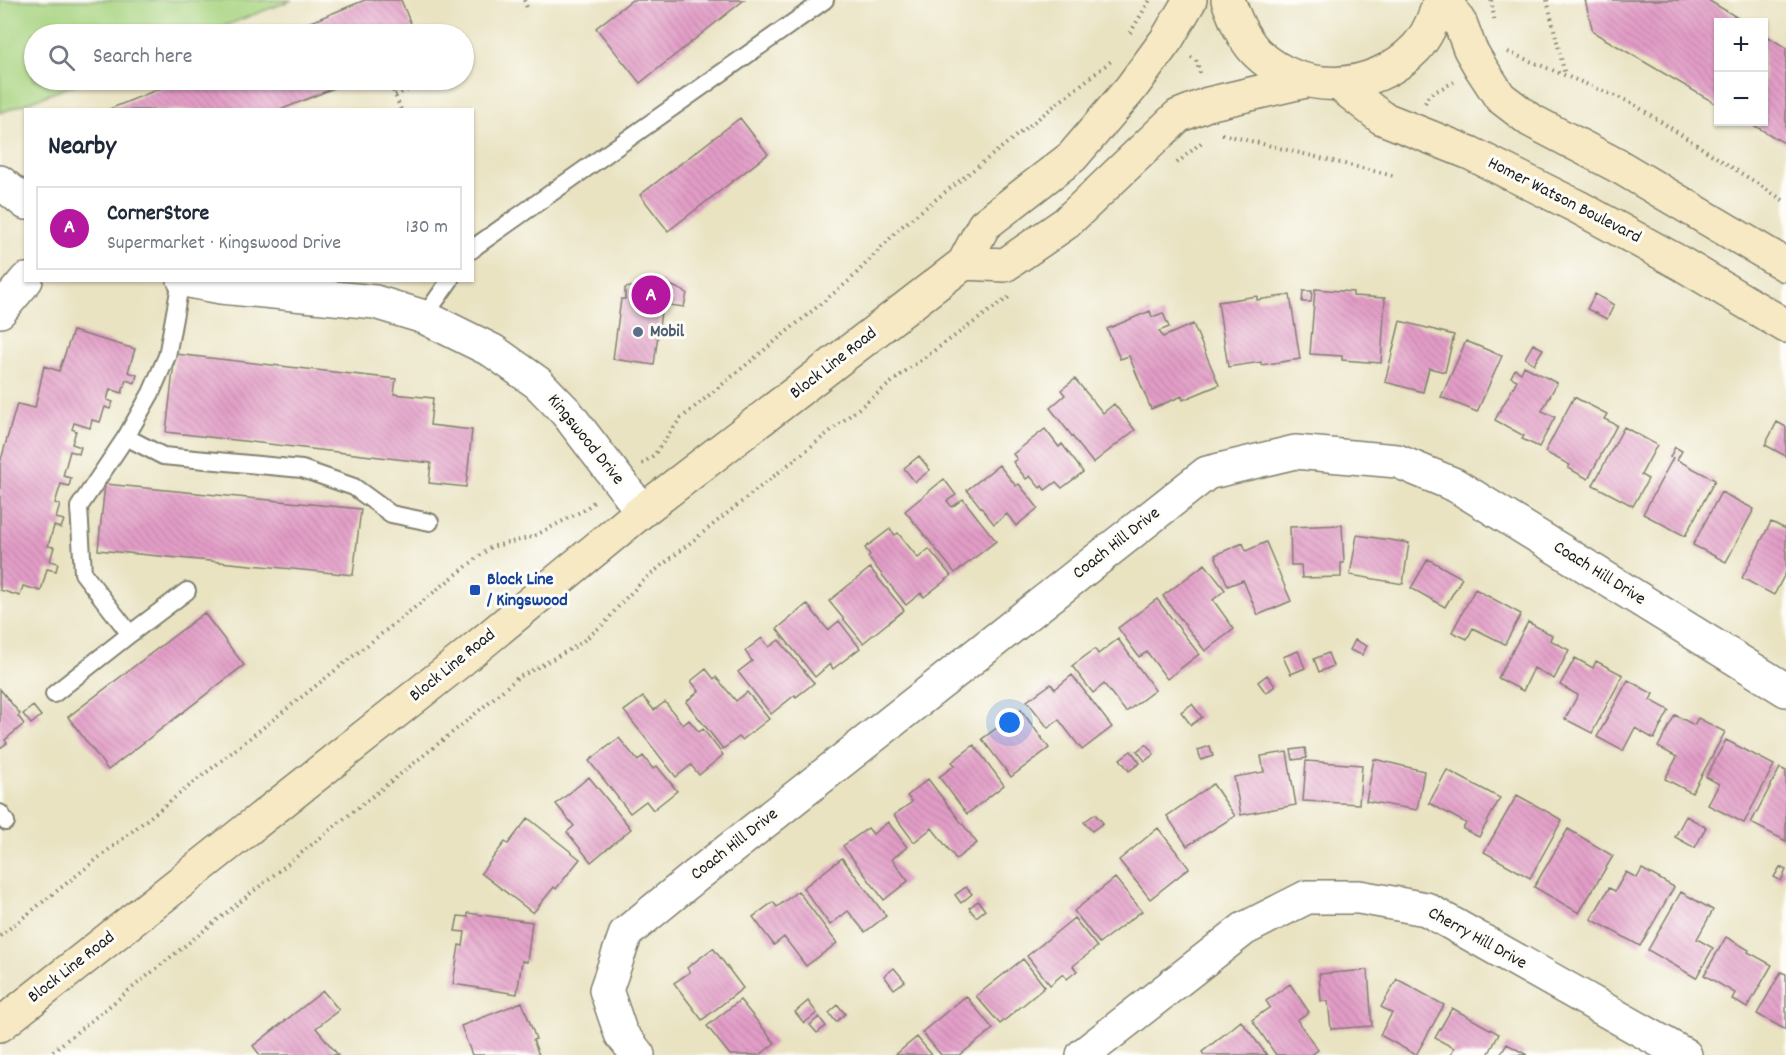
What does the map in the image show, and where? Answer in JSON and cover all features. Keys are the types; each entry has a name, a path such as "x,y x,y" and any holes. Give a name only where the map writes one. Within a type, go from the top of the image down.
{"street":[{"name":"Block Line Road","path":"0,1025 460,661 642,511 964,263 984,225 1072,157 1131,87 1167,39 1190,0"},
{"path":"1228,0 1238,28 1256,52 1279,70 1306,81 1339,84 1368,80 1394,67 1422,40 1433,24 1443,0"},
{"path":"1443,0 1461,25 1470,49 1500,97 1530,120 1620,167 1786,265"},
{"path":"964,263 1005,265 1066,223 1168,125 1186,112 1208,104 1306,81"},
{"name":"Homer Watson Boulevard","path":"1339,84 1382,118 1470,153 1578,207 1682,264 1786,326"},
{"path":"0,182 24,201"},
{"path":"0,311 24,282"},
{"name":"Kingswood Drive","path":"193,282 221,287 375,302 424,317 493,351 538,383 566,412 642,511"},
{"name":"Coach Hill Drive","path":"638,1055 621,1034 606,990 626,933 710,864 1207,473 1295,452 1397,461 1455,485 1786,690"},
{"name":"Cherry Hill Drive","path":"1083,1055 1244,929 1307,897 1359,897 1426,909 1685,1055"}],"lane":[{"path":"474,248 825,0"},
{"path":"130,634 83,573 79,507 126,437 152,393 167,356 182,282"},
{"path":"424,317 449,282"},
{"path":"126,437 163,456 303,469 354,487 391,514 430,522"},
{"path":"54,694 188,591"}],"path":[{"path":"524,0 528,10"},
{"path":"1126,39 1150,0"},
{"path":"1491,0 1496,27"},
{"path":"1547,0 1565,75"},
{"path":"1504,44 1508,53 1630,102 1786,202"},
{"path":"1189,55 1196,60 1203,86"},
{"path":"654,455 681,419 850,280 901,227 1113,59"},
{"path":"1422,110 1429,95 1463,77"},
{"path":"393,90 400,108"},
{"path":"395,95 408,90"},
{"path":"1213,132 1394,176"},
{"path":"48,1055 458,728 516,679 578,645 604,623 646,578 908,370 966,328"},
{"path":"0,936 491,547 532,537 584,510"}],"green space":[{"path":"0,0 292,0 229,24 24,24 24,90 61,90 0,113"}],"building":[{"path":"365,0 401,0 411,24 306,24"},
{"path":"632,0 744,0 640,83 596,28"},
{"path":"1585,0 1708,0 1738,18 1714,18 1714,103 1593,32"},
{"path":"1768,37 1786,48 1786,144 1755,126 1768,126"},
{"path":"156,90 329,90 285,108 112,108"},
{"path":"740,118 768,154 668,231 640,195"},
{"name":"Mobil","path":"662,281 687,293 684,307 662,304 654,365 613,359 621,299 625,299 625,288"},
{"path":"1315,289 1353,292 1353,296 1385,298 1381,363 1342,360 1342,356 1310,354"},
{"path":"1303,291 1312,291 1311,302 1302,302"},
{"path":"1595,294 1614,305 1607,319 1587,309"},
{"path":"1290,295 1300,359 1228,367 1218,302 1257,296 1257,300"},
{"path":"1150,311 1152,317 1163,313 1169,327 1159,331 1163,337 1193,324 1219,385 1183,400 1182,396 1151,409 1129,356 1120,359 1107,329"},
{"path":"1400,321 1454,335 1445,372 1429,368 1423,392 1385,382"},
{"path":"73,331 135,349 128,372 137,375 135,383 126,380 122,393 110,389 107,400 113,402 110,409 105,407 100,422 92,420 90,428 74,423 72,429 76,431 72,444 81,447 79,454 70,451 63,476 71,478 69,486 61,484 55,503 60,505 56,518 64,520 61,528 54,526 48,546 54,547 50,561 58,563 56,571 47,569 41,591 23,586 20,596 0,590 0,463 17,404 35,408 44,366 59,371"},
{"path":"1466,341 1502,356 1477,412 1441,397"},
{"path":"1533,344 1543,349 1534,364 1525,358"},
{"path":"175,354 396,379 394,394 433,398 430,425 472,430 466,487 429,483 431,463 166,432"},
{"path":"1524,366 1557,383 1542,411 1555,417 1539,447 1522,439 1524,436 1495,420 1517,380 1511,377 1515,369 1521,373"},
{"path":"1075,379 1103,413 1114,404 1135,430 1093,463 1050,408 1065,395 1061,390"},
{"path":"1574,397 1607,414 1604,419 1617,425 1588,479 1568,468 1570,465 1545,452"},
{"path":"1777,422 1786,427 1786,456 1765,445"},
{"path":"1624,427 1657,445 1641,475 1648,479 1633,506 1593,485"},
{"path":"1045,429 1059,447 1062,444 1083,472 1062,488 1056,482 1045,490 1042,486 1040,488 1030,476 1026,479 1013,462 1017,459 1013,454"},
{"path":"1675,447 1682,451 1677,460 1715,480 1685,536 1643,514 1673,458 1670,457"},
{"path":"919,456 930,470 915,482 904,468"},
{"path":"999,465 1016,486 1019,484 1038,508 1016,526 1007,514 994,524 967,490"},
{"path":"944,479 956,495 947,501 952,507 963,499 996,541 955,573 905,511"},
{"path":"105,484 361,509 353,575 98,550"},
{"path":"1721,492 1754,509 1726,562 1693,545"},
{"path":"1771,522 1786,529 1786,572 1774,595 1742,578"},
{"path":"1342,525 1344,563 1341,563 1341,577 1302,578 1301,565 1291,565 1290,527"},
{"path":"890,529 895,535 898,533 918,558 929,549 951,576 924,597 921,593 906,605 868,557 870,555 865,548"},
{"path":"1357,535 1409,543 1403,584 1350,575"},
{"path":"1266,542 1291,601 1258,615 1243,580 1228,586 1215,555 1243,543 1246,551"},
{"path":"1428,559 1462,578 1445,607 1411,588"},
{"path":"1205,564 1225,590 1213,600 1234,629 1205,651 1163,596"},
{"path":"870,568 904,610 863,643 829,601"},
{"path":"1475,589 1521,614 1505,644 1473,628 1467,639 1452,632"},
{"path":"1157,599 1199,654 1167,679 1147,652 1139,657 1118,628"},
{"path":"807,604 828,630 839,621 860,648 833,669 830,664 815,677 777,629"},
{"path":"204,613 244,665 108,770 68,717"},
{"path":"1528,622 1552,635 1550,640 1569,650 1554,679 1534,668 1523,691 1498,678"},
{"path":"762,638 769,647 779,640 814,683 771,714 738,672 752,661 745,651"},
{"path":"1118,639 1155,690 1126,712 1104,684 1093,693 1072,666 1095,649 1098,654"},
{"path":"1355,640 1367,646 1362,655 1350,650"},
{"path":"1298,651 1305,668 1291,674 1283,657"},
{"path":"1328,653 1333,666 1319,672 1314,659"},
{"path":"1575,658 1593,668 1596,661 1623,675 1592,733 1565,719 1578,695 1560,685"},
{"path":"706,669 714,679 716,677 736,701 747,692 769,719 742,740 739,737 723,749 686,702 699,691 691,681"},
{"path":"1072,675 1112,727 1082,750 1059,720 1048,728 1027,701 1051,684 1055,689"},
{"path":"1267,675 1275,686 1266,693 1258,682"},
{"path":"1628,680 1653,694 1650,700 1669,710 1654,739 1635,728 1623,751 1597,737"},
{"path":"0,689 20,714 18,716 24,724 5,740 7,743 0,748"},
{"path":"643,697 654,710 665,702 683,725 689,720 699,732 703,729 723,755 699,775 691,765 676,777 624,711"},
{"path":"1192,704 1202,717 1191,725 1181,712"},
{"path":"33,706 41,716 31,724 23,714"},
{"path":"1021,710 1049,748 1011,777 982,739"},
{"path":"1675,715 1694,725 1698,718 1725,732 1692,793 1665,779 1677,757 1658,747"},
{"path":"619,738 638,761 643,756 653,769 657,766 677,791 653,810 646,801 630,813 589,761"},
{"path":"1726,740 1774,765 1744,823 1708,805 1719,784 1706,777"},
{"path":"1146,744 1154,754 1145,761 1137,751"},
{"path":"974,745 1004,785 967,814 939,777 955,765 952,762"},
{"path":"1210,746 1213,756 1201,760 1198,750"},
{"path":"1305,748 1307,758 1293,760 1291,750"},
{"path":"1131,751 1140,763 1129,771 1120,759"},
{"path":"1287,752 1296,805 1241,815 1234,777 1264,772 1261,756"},
{"path":"1374,759 1424,771 1417,810 1366,801"},
{"path":"1306,761 1362,765 1359,804 1303,801"},
{"path":"1780,768 1786,771 1786,841 1751,823"},
{"path":"1447,770 1500,798 1479,837 1463,829 1466,823 1429,803"},
{"path":"589,777 631,829 591,862 567,832 574,826 556,804"},
{"path":"928,779 977,843 956,859 932,828 914,842 894,815 912,802 907,796"},
{"path":"1213,784 1235,816 1187,846 1167,816"},
{"path":"1517,795 1562,820 1530,878 1484,852"},
{"path":"1095,814 1103,823 1092,831 1084,822"},
{"path":"1686,816 1706,827 1695,848 1675,837"},
{"path":"528,818 580,859 533,913 481,873 505,842 508,844"},
{"path":"888,822 907,847 892,859 908,881 884,900 843,846 868,828 873,834"},
{"path":"1158,828 1189,868 1150,899 1119,860"},
{"path":"1568,829 1613,856 1579,913 1534,887"},
{"path":"842,858 886,916 865,932 848,911 830,925 803,888"},
{"path":"1780,867 1786,870 1781,881 1774,877"},
{"path":"1642,869 1674,887 1640,946 1591,919 1609,888 1615,891 1626,872 1637,878"},
{"path":"1115,878 1142,911 1099,943 1074,911"},
{"path":"966,887 972,894 961,903 955,895"},
{"path":"798,891 837,943 806,966 784,937 774,945 753,917 773,902 777,907"},
{"path":"1681,892 1713,910 1697,939 1713,948 1696,978 1648,950"},
{"path":"978,901 985,910 976,917 969,908"},
{"path":"468,913 532,922 527,962 522,961 517,994 453,984 459,945 463,946 465,932 455,931 458,916 468,917"},
{"path":"1074,918 1097,947 1073,966 1077,971 1067,979 1063,974 1050,985 1027,956"},
{"path":"1726,937 1772,965 1747,1008 1732,999 1735,993 1704,975"},
{"path":"713,948 743,988 702,1020 674,983 690,972 687,968"},
{"path":"1023,959 1045,987 1000,1024 976,996"},
{"path":"894,968 905,981 894,989 884,976"},
{"path":"1368,970 1372,1026 1331,1029 1328,1001 1321,1001 1319,974"},
{"path":"1781,972 1786,974 1786,1030 1757,1014"},
{"path":"1397,979 1444,1005 1416,1055 1380,1035 1392,1013 1381,1007"},
{"path":"1290,984 1309,1012 1297,1020 1318,1050 1311,1055 1276,1055 1252,1020 1270,1007 1266,1001"},
{"path":"323,991 339,1010 316,1028 338,1055 260,1055 253,1046"},
{"path":"966,996 993,1029 960,1055 941,1055 922,1032"},
{"path":"740,1000 775,1043 760,1055 730,1055 707,1026"},
{"path":"808,1001 817,1013 804,1023 795,1012"},
{"path":"522,1002 536,1039 533,1040 539,1055 472,1055 461,1026"},
{"path":"838,1005 845,1014 836,1022 829,1013"},
{"path":"1452,1008 1499,1034 1488,1055 1451,1055 1454,1048 1435,1038"},
{"path":"819,1017 826,1026 817,1033 810,1025"},
{"path":"1241,1021 1267,1055 1204,1055 1202,1052"},
{"path":"917,1037 932,1055 895,1055"},
{"path":"1507,1044 1527,1055 1500,1055"}],"place":[{"name":"CornerStore","path":"651,295"},
{"name":"Mobil","path":"638,332"},
{"name":"Block Line / Kingswood","path":"475,590"}]}
